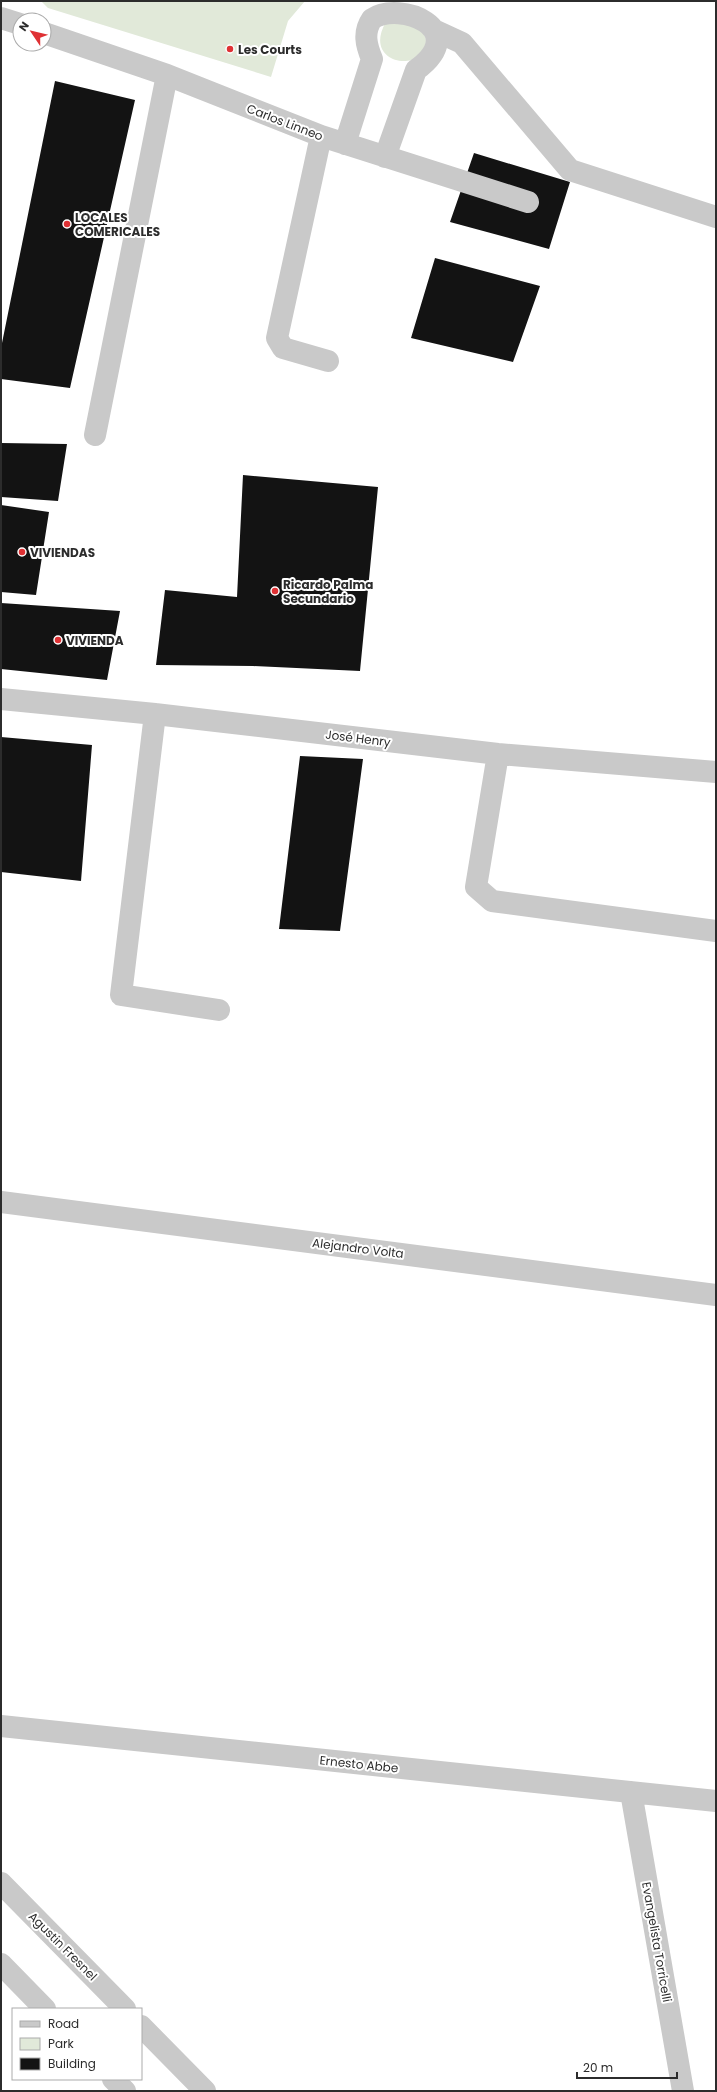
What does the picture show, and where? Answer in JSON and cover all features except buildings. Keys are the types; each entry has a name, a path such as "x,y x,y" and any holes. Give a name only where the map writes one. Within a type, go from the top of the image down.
{"street":[{"path":"345,144 372,59 367,48 366,36 368,24 374,14 383,7 393,3 416,5 425,11 432,20 436,30 437,42 433,53 426,63 416,70 385,157"},
{"path":"1,18 12,21"},
{"path":"436,30 462,43 570,170 716,217"},
{"name":"Carlos Linneo","path":"52,36 167,75 321,136 528,202"},
{"path":"96,435 167,75"},
{"path":"321,136 277,338 283,348 328,361"},
{"name":"José Henry","path":"1,699 155,714 498,754 716,772"},
{"path":"155,714 121,995 219,1010"},
{"path":"498,754 476,887 492,901 716,931"},
{"name":"Alejandro Volta","path":"1,1202 716,1295"},
{"name":"Ernesto Abbe","path":"1,1726 716,1801"},
{"name":"Evangelista Torricelli","path":"631,1792 683,2091"},
{"name":"Agustin Fresnel","path":"1,1883 124,2008"},
{"path":"1,1964 44,2008"},
{"path":"142,2027 205,2091"},
{"path":"114,2080 125,2091"}],"green space":[{"name":"Les Courts","path":"41,1 305,1 288,21 271,77 48,8"},
{"path":"415,19 426,39 423,52 415,58 406,61 396,60 387,55 381,47 380,36 386,22"}],"place":[{"name":"Les Courts","path":"230,49"},
{"name":"LOCALES COMERICALES","path":"67,224"},
{"name":"VIVIENDAS","path":"22,552"},
{"name":"Ricardo Palma Secundario","path":"275,591"},
{"name":"VIVIENDA","path":"58,640"}]}
